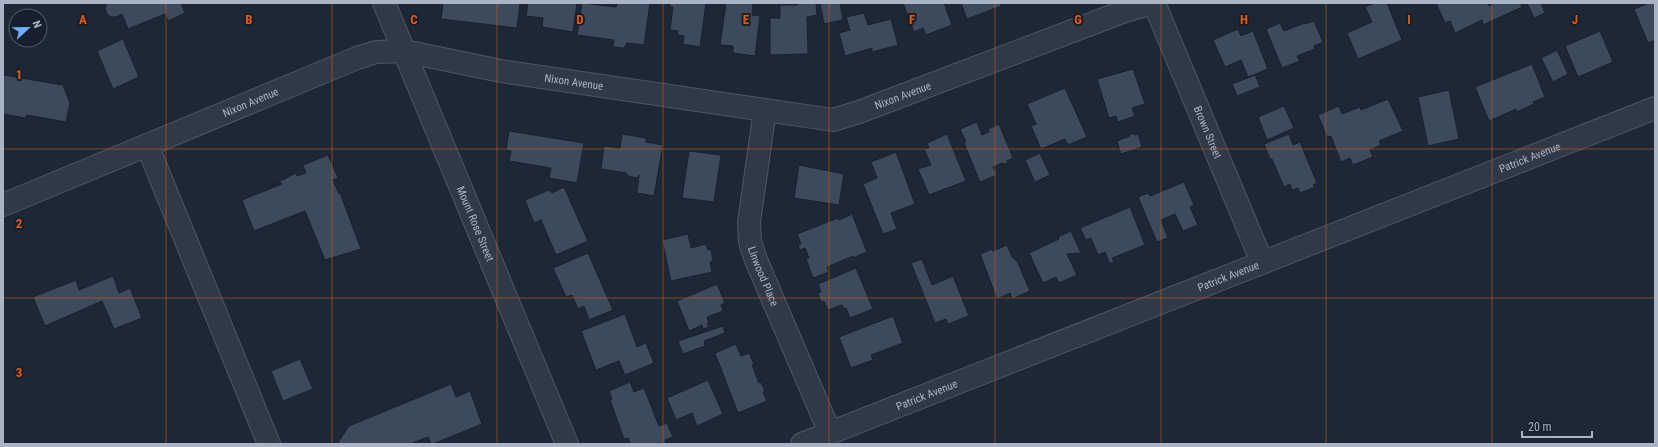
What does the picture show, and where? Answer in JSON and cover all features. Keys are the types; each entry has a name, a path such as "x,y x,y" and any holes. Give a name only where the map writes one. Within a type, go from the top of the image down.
{"street":[{"name":"Mount Rose Street","path":"384,3 567,444"},
{"name":"Nixon Avenue","path":"3,205 357,58 376,52 404,51 501,71 834,120 1125,11 1154,3"},
{"name":"Brown Street","path":"1154,3 1262,262"},
{"name":"Patrick Avenue","path":"802,444 1655,108"},
{"name":"Linwood Place","path":"765,110 749,222 750,242 756,260 830,433"},
{"path":"147,145 269,444"}],"building":[{"path":"107,3 181,3 185,13 168,21 165,14 128,29 122,14 116,17 111,17 107,14 105,8"},
{"path":"443,3 520,3 517,28 441,19"},
{"path":"528,3 577,3 573,32 542,27 543,18 526,16"},
{"path":"582,3 616,7 617,3 650,3 644,45 627,43 624,48 613,47 614,40 577,35"},
{"path":"660,3 706,3 700,47 683,44 684,36 677,35 678,31 670,30 673,7 670,7 670,4"},
{"path":"726,3 753,3 752,15 760,16 755,56 733,53 733,46 720,45"},
{"path":"797,3 816,3 817,15 807,17 808,54 770,55 770,18 780,18 780,5 798,5"},
{"path":"820,3 840,3 843,20 824,24"},
{"path":"903,3 944,3 952,25 926,35 923,28 914,32"},
{"path":"961,3 1000,3 1001,6 967,19"},
{"path":"1375,3 1387,3 1402,40 1358,59 1347,33 1372,22 1365,7"},
{"path":"1436,3 1488,3 1489,6 1495,3 1520,3 1522,7 1483,25 1482,20 1455,33 1450,21 1445,23"},
{"path":"1527,3 1541,3 1545,13 1534,18"},
{"path":"1649,3 1655,3 1655,40 1648,43 1634,9"},
{"path":"864,13 868,25 891,19 898,45 872,52 872,48 845,56 839,33 850,30 846,17"},
{"path":"1314,21 1323,42 1314,46 1315,49 1297,56 1300,61 1282,68 1266,29 1280,23 1284,31"},
{"path":"1238,29 1241,36 1253,31 1268,69 1248,77 1241,60 1225,67 1213,40"},
{"path":"1600,31 1613,62 1578,77 1565,46"},
{"path":"123,39 139,77 113,89 97,51"},
{"path":"1557,50 1568,74 1553,82 1541,58"},
{"path":"1532,64 1545,97 1533,102 1534,104 1517,112 1516,109 1489,121 1475,87"},
{"path":"1133,69 1145,104 1132,108 1135,116 1118,122 1116,116 1109,118 1097,79"},
{"path":"3,75 63,85 70,103 66,122 27,115 25,118 3,114"},
{"path":"1255,75 1260,87 1237,96 1232,84"},
{"path":"1065,88 1087,137 1068,145 1065,139 1041,149 1031,126 1036,124 1027,104"},
{"path":"1449,90 1459,139 1428,146 1418,97"},
{"path":"1388,99 1403,131 1379,141 1381,145 1370,150 1373,157 1353,165 1350,158 1341,162 1331,136 1327,137 1318,115 1339,106 1342,114 1360,107 1361,110"},
{"path":"1284,106 1294,128 1267,140 1258,117"},
{"path":"977,122 982,135 989,132 988,129 999,124 1013,158 1007,161 1008,163 1002,163 993,167 997,175 980,182 964,143 966,142 960,129"},
{"path":"509,131 584,143 577,183 549,178 551,168 509,161 511,151 506,150"},
{"path":"1134,133 1134,135 1138,134 1142,147 1121,154 1117,141"},
{"path":"622,134 646,138 646,142 663,145 654,196 637,193 639,175 637,178 628,176 626,173 601,169 604,146 620,148"},
{"path":"947,134 966,181 929,195 918,169 931,165 924,149 929,148 927,143"},
{"path":"1289,134 1293,145 1300,142 1317,183 1313,185 1315,187 1300,193 1298,188 1292,190 1290,184 1284,187 1264,144"},
{"path":"689,151 721,155 714,202 682,198"},
{"path":"896,152 915,204 891,213 897,229 883,234 863,184 877,178 871,162"},
{"path":"1040,153 1050,175 1035,182 1025,160"},
{"path":"328,155 338,178 333,180 339,194 340,193 361,249 325,260 305,211 254,231 242,200 282,184 280,182 270,186 296,173 297,176 306,173 303,165"},
{"path":"799,165 844,174 839,205 794,198"},
{"path":"1184,182 1194,205 1190,207 1198,225 1183,231 1175,214 1161,220 1168,238 1157,242 1138,197 1148,193 1150,196"},
{"path":"564,187 588,241 556,255 541,220 534,223 525,200 549,190 552,193"},
{"path":"1130,207 1145,245 1112,258 1114,262 1110,264 1105,252 1098,255 1091,238 1086,240 1080,228"},
{"path":"852,214 867,252 827,267 829,272 813,278 806,259 809,258 805,248 800,250 798,245 801,244 797,234"},
{"path":"1071,231 1081,253 1067,254 1077,275 1059,283 1056,277 1043,283 1029,253 1059,239 1058,237"},
{"path":"688,234 691,248 706,244 708,250 711,249 713,261 710,262 712,272 671,281 662,240"},
{"path":"1007,245 1012,257 1017,261 1030,291 1012,299 1010,293 997,299 980,254 992,249 993,251"},
{"path":"588,253 613,310 589,320 584,306 578,309 572,295 566,297 553,268"},
{"path":"922,259 932,285 953,276 969,316 948,324 946,319 935,323 911,263"},
{"path":"856,268 873,309 850,318 846,308 844,309 842,305 828,310 824,301 821,302 818,293 821,292 818,284"},
{"path":"113,276 119,293 130,288 142,318 114,329 102,301 45,326 33,297 76,280 79,290"},
{"path":"717,284 725,303 721,305 723,311 707,317 709,327 703,329 702,325 689,331 677,301"},
{"path":"625,314 637,347 646,343 654,363 625,375 619,361 596,370 581,331"},
{"path":"893,316 903,343 871,355 873,360 851,368 839,337"},
{"path":"723,326 725,333 704,341 705,346 683,354 678,341"},
{"path":"736,344 741,356 749,353 754,364 752,365 759,383 761,382 765,391 763,392 767,401 738,413 715,353"},
{"path":"300,359 313,389 283,401 271,371"},
{"path":"708,380 723,414 697,426 692,413 676,420 667,398"},
{"path":"630,382 634,392 644,388 659,426 667,423 673,437 665,440 666,443 630,444 628,438 624,439 610,400 612,399 609,391"},
{"path":"451,384 456,397 470,391 482,424 433,444 431,444 428,437 410,444 337,444 349,426"}]}
